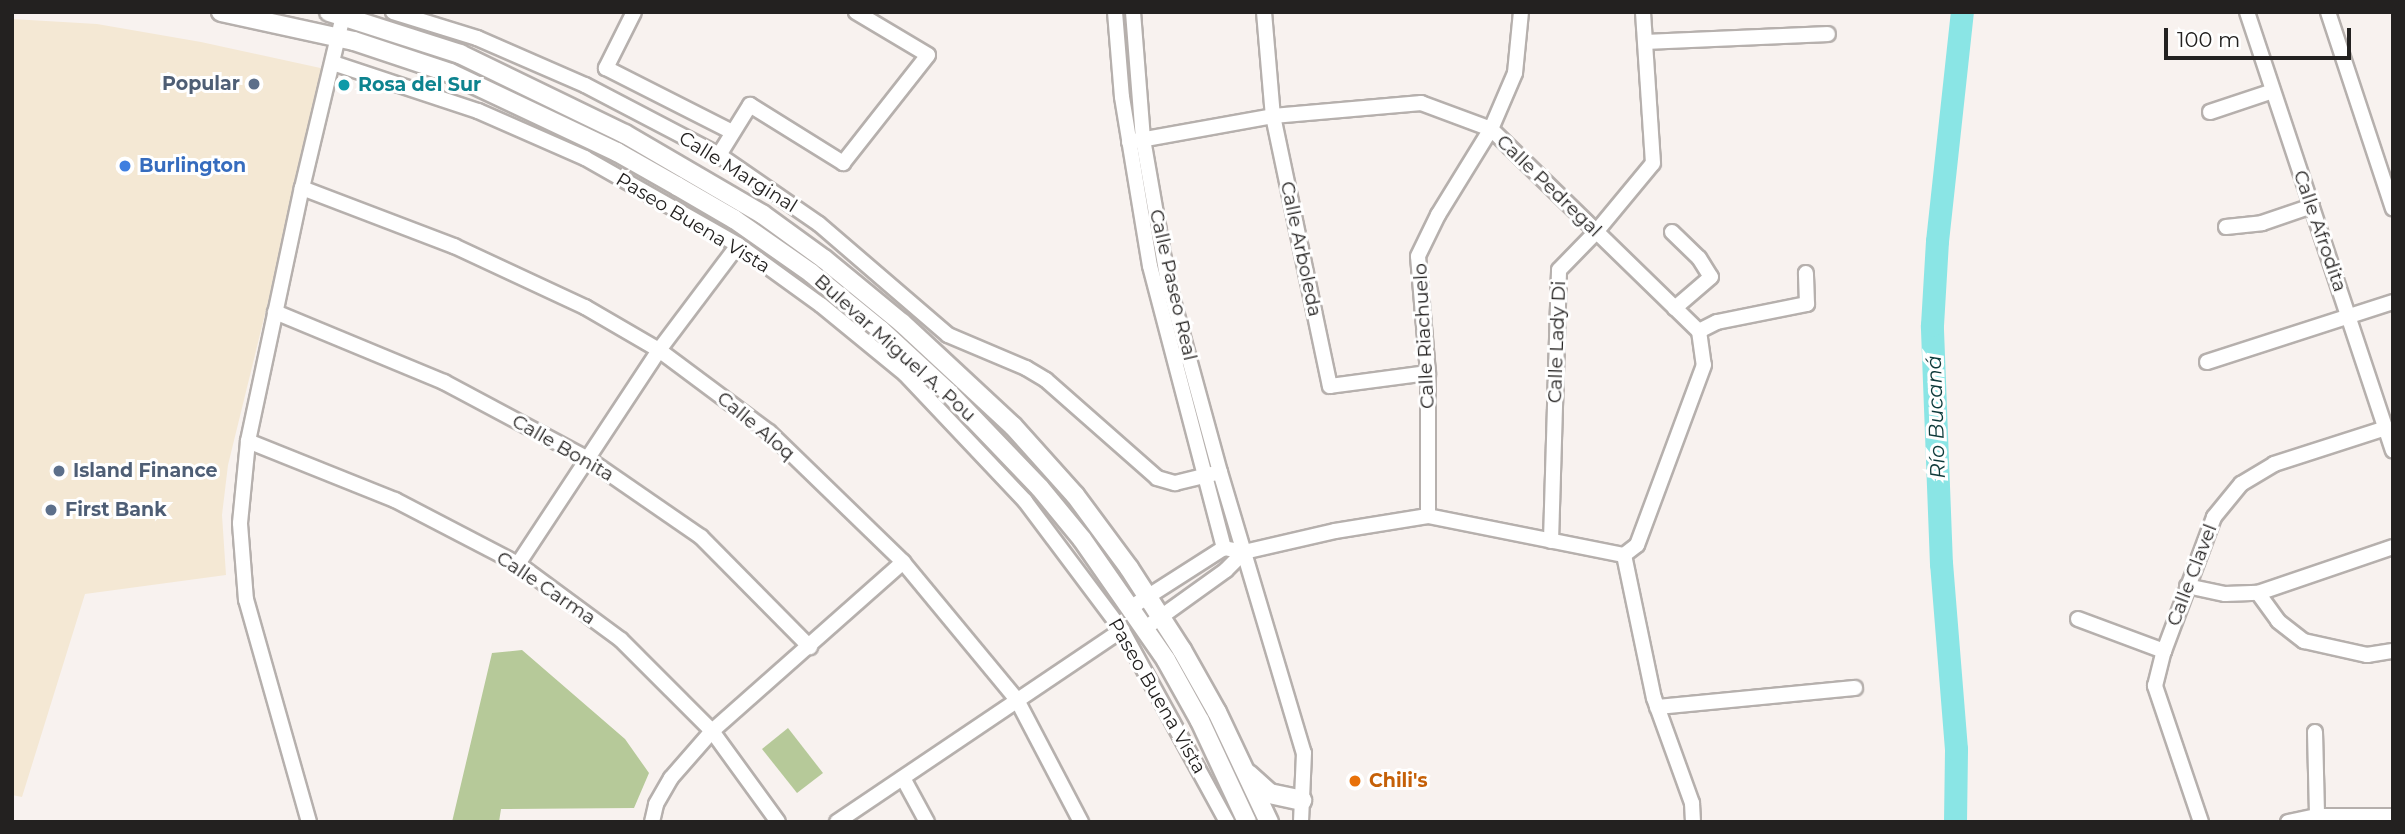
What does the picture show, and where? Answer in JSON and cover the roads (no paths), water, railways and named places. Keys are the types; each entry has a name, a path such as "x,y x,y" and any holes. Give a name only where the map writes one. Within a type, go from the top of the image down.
{"highway":[{"path":"1248,774 1269,793 1300,800"}],"main road":[{"name":"Bulevar Miguel A. Pou","path":"221,12 339,37 450,73 617,152 734,219 782,252 881,330 998,442 1082,539 1144,629 1200,721 1247,822"},
{"name":"Bulevar Miguel A. Pou","path":"339,14 460,54 538,90 687,168 762,214 815,252 902,323 1013,426 1075,495 1161,618 1217,712 1269,822"}],"street":[{"name":"Calle Marginal","path":"393,12 477,38 585,85 719,155 819,224 948,335 1046,380 1157,478 1175,483 1213,474"},
{"path":"634,12 606,68 733,132"},
{"path":"719,155 750,106 843,163 928,55 856,12"},
{"name":"Calle Paseo Real","path":"1115,12 1136,140 1150,266 1213,474 1244,552"},
{"name":"Calle Paseo Real","path":"1133,12 1136,140"},
{"name":"Calle Arboleda","path":"1264,12 1273,116 1330,386 1429,373"},
{"name":"Calle Riachuelo","path":"1428,516 1429,373 1418,256 1438,215 1491,129 1515,73 1521,12"},
{"name":"Calle Lady Di","path":"1551,541 1559,270 1596,232 1653,163 1643,12"},
{"name":"Calle Afrodita","path":"2247,12 2393,450"},
{"path":"2328,12 2393,209"},
{"path":"309,822 246,600 240,523 248,441 302,188 339,37 339,14"},
{"path":"1646,42 1828,34"},
{"name":"Paseo Buena Vista","path":"333,63 478,111 585,158 738,245 821,305 905,374 1025,501 1122,629 1227,822"},
{"path":"2210,112 2273,91"},
{"name":"Calle Pedregal","path":"1136,140 1273,116 1421,103 1491,129 1699,331"},
{"name":"Calle Aloq","path":"302,188 454,246 585,307 659,350 769,432 903,562 1017,700 1081,822"},
{"path":"2226,227 2262,223 2312,206"},
{"path":"1672,232 1699,258 1711,277 1675,308"},
{"path":"518,564 659,350 738,245"},
{"path":"1130,608 1224,548 1244,552 1335,531 1428,516 1624,555 1637,545 1704,365 1699,331 1717,322 1807,304 1806,273"},
{"path":"2207,362 2393,302"},
{"name":"Calle Bonita","path":"275,313 444,383 589,459 701,537 810,647"},
{"name":"Calle Clavel","path":"2201,822 2155,686 2164,651 2214,517 2241,484 2274,464 2386,428"},
{"name":"Calle Carma","path":"248,441 395,499 518,564 621,640 712,731 778,822"},
{"name":"Calle Paseo Real","path":"1213,474 1224,548"},
{"path":"2187,586 2225,594 2258,593 2393,547"},
{"path":"1144,629 1226,570 1244,552"},
{"path":"1244,552 1304,753 1300,822"},
{"path":"1624,555 1657,706 1692,803 1693,822"},
{"path":"652,822 656,804 671,778 712,731 903,562"},
{"path":"2258,593 2278,621 2304,641 2367,655 2393,651"},
{"path":"2078,619 2164,651"},
{"path":"837,822 1122,629"},
{"path":"1657,706 1855,688"},
{"path":"2315,732 2317,816"},
{"path":"903,778 927,822"},
{"path":"2288,822 2317,816 2393,816"}],"waterway":[{"name":"Río Bucaná","path":"1955,822 1956,749 1941,564 1932,325 1937,241 1962,12"}],"place":[{"name":"Popular","path":"254,84"},
{"name":"Rosa del Sur","path":"344,85"},
{"name":"Burlington","path":"125,166"},
{"name":"Island Finance","path":"59,471"},
{"name":"First Bank","path":"51,510"},
{"name":"Chili's","path":"1355,781"}]}
